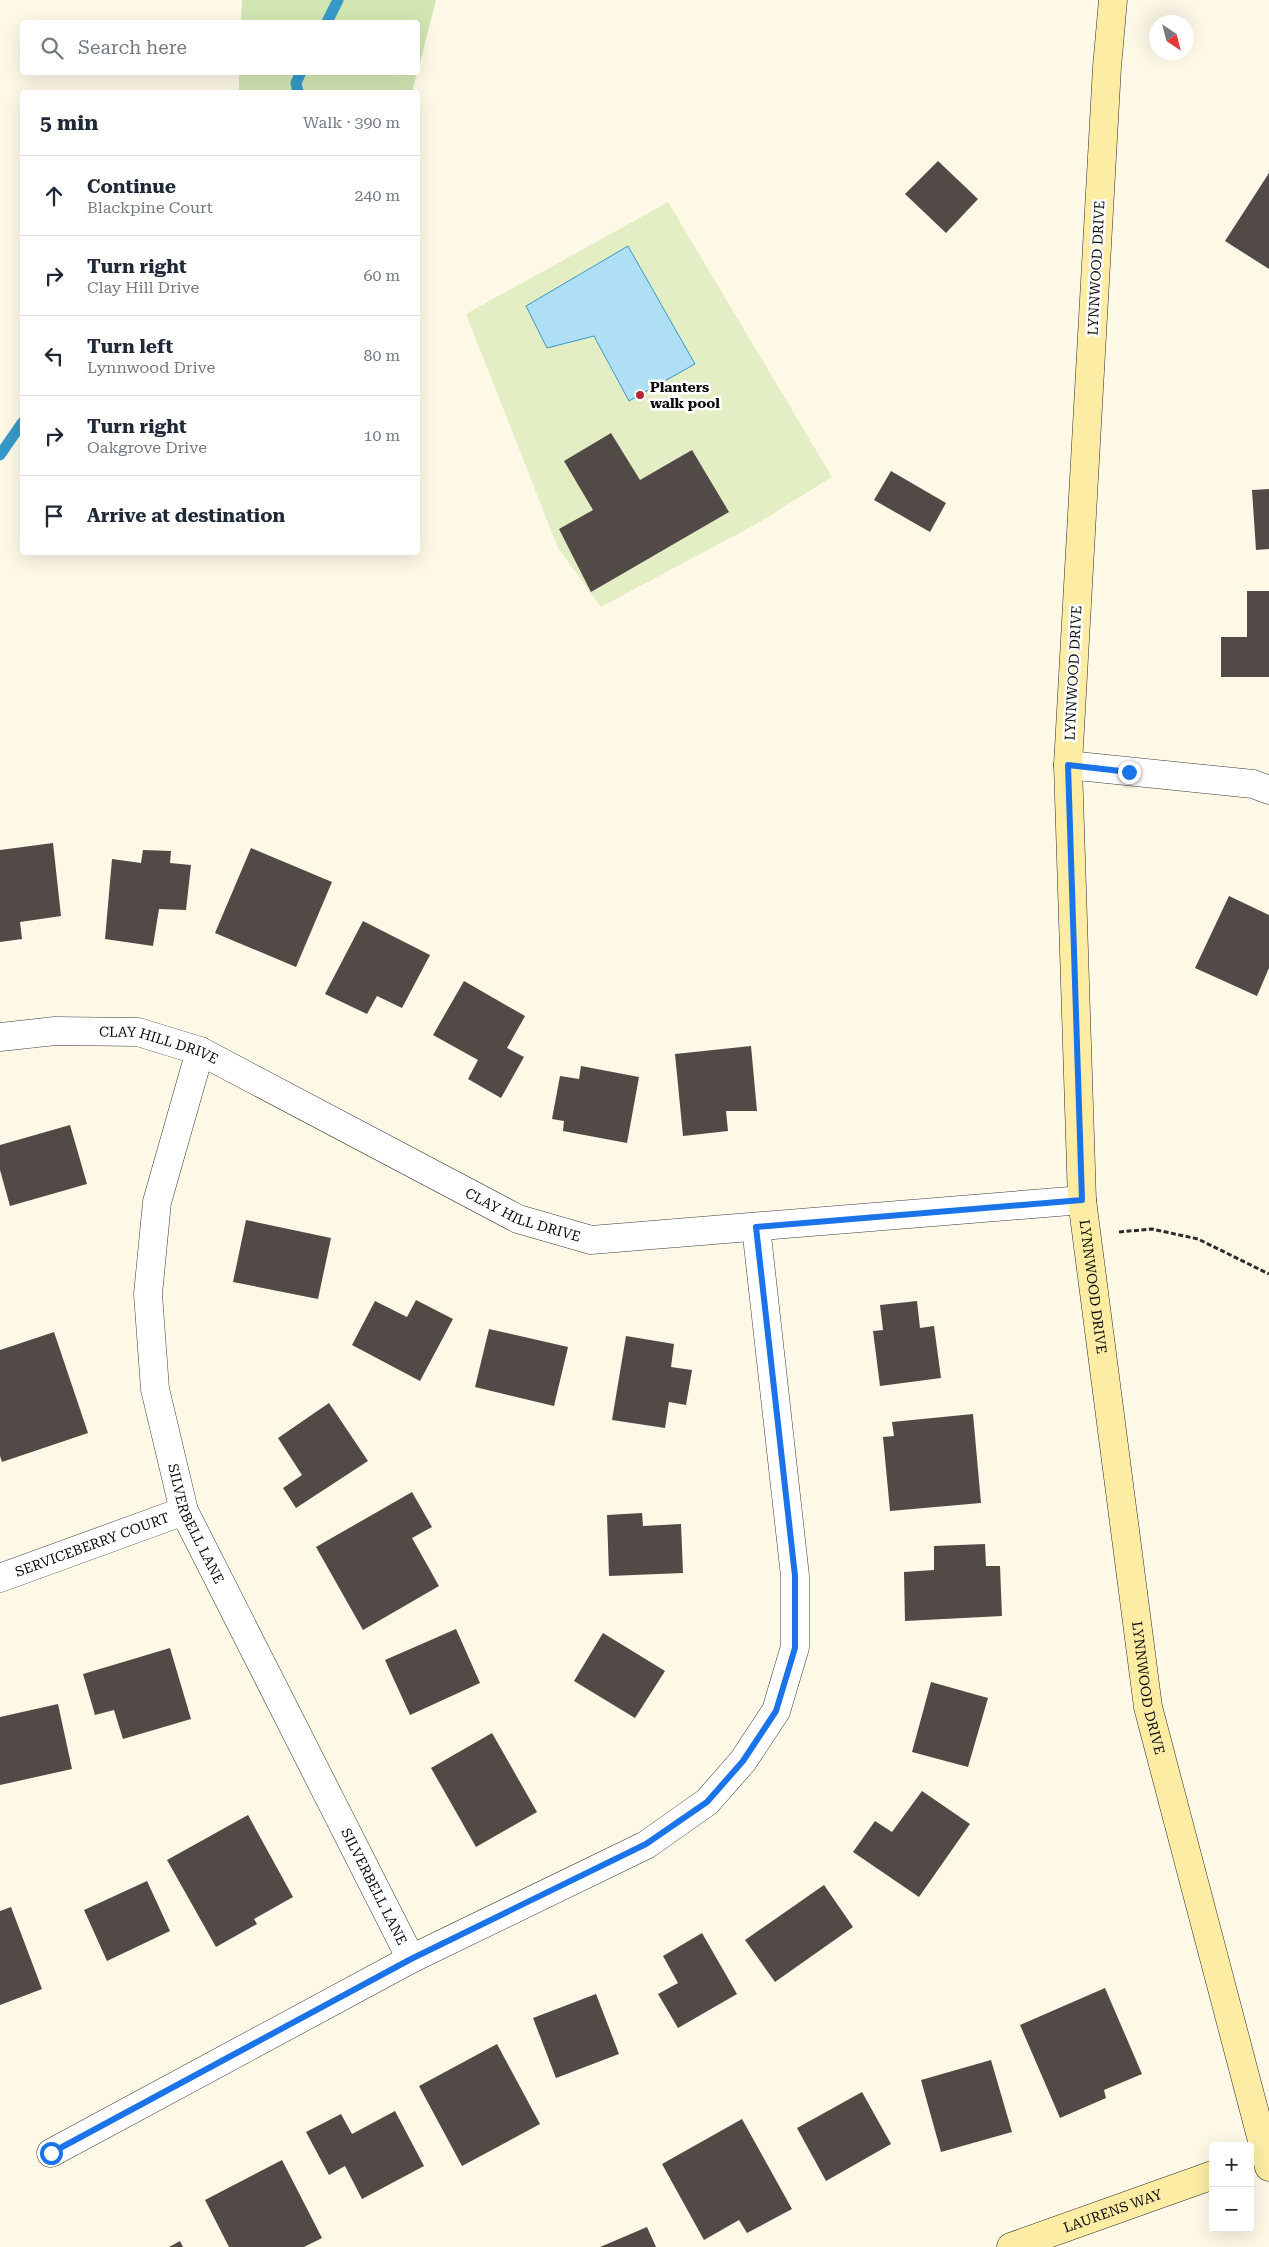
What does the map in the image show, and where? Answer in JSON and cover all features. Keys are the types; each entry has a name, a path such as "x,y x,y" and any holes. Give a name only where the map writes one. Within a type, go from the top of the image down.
{"street":[{"name":"LYNNWOOD DRIVE","path":"1113,0 1106,77 1068,765 1082,1200 1148,1706 1264,2164"},
{"path":"1068,765 1253,784 1269,790"},
{"name":"CLAY HILL DRIVE","path":"0,1037 56,1031 138,1032 200,1052 518,1219 591,1240 1082,1200"},
{"name":"SILVERBELL LANE","path":"200,1052 157,1202 148,1294 155,1390 184,1511 411,1959"},
{"path":"51,2153 411,1959 646,1844 707,1802 743,1761 776,1711 795,1648 795,1576 756,1227"},
{"name":"SERVICEBERRY COURT","path":"0,1578 184,1511"},
{"name":"LAURENS WAY","path":"1011,2247 1209,2177"}],"path":[{"path":"1114,1232 1152,1229 1198,1239 1269,1274"}],"green space":[{"path":"242,0 436,0 420,63 420,20 241,20"},
{"path":"239,75 416,75 413,90 239,90"},
{"name":"Planters walk pool","path":"668,202 832,477 758,523 601,607 558,548 466,314"}],"water":[{"path":"628,246 695,364 629,401 594,336 547,348 526,306"}],"building":[{"path":"938,161 978,199 946,233 905,194"},
{"path":"1269,173 1269,269 1225,241"},
{"path":"611,433 640,480 692,450 729,512 591,592 559,529 593,510 564,461"},
{"path":"891,471 946,503 930,532 874,500"},
{"path":"1269,489 1269,549 1256,550 1252,490"},
{"path":"1247,591 1269,591 1269,677 1221,677 1221,637 1247,637"},
{"path":"53,843 61,916 20,922 22,939 0,942 0,850"},
{"path":"251,848 332,882 296,967 215,933"},
{"path":"143,850 171,851 170,863 191,865 186,910 159,909 153,946 105,939 112,859 141,863"},
{"path":"1229,896 1269,915 1269,968 1257,996 1195,968"},
{"path":"363,921 430,955 402,1008 377,996 367,1014 325,994"},
{"path":"464,981 525,1016 507,1048 524,1057 501,1098 468,1079 478,1060 433,1035"},
{"path":"751,1046 757,1111 726,1111 728,1131 683,1136 675,1054"},
{"path":"581,1066 639,1077 627,1143 563,1131 564,1121 552,1119 560,1076 579,1079"},
{"path":"70,1125 87,1184 10,1206 0,1170 0,1145"},
{"path":"246,1220 331,1238 318,1299 233,1282"},
{"path":"416,1300 453,1319 420,1381 352,1345 375,1301 407,1317"},
{"path":"917,1301 920,1328 934,1326 941,1378 880,1386 873,1331 883,1330 880,1305"},
{"path":"489,1329 568,1347 554,1406 475,1387"},
{"path":"54,1332 88,1433 2,1462 0,1456 0,1350"},
{"path":"626,1336 674,1344 671,1367 692,1370 686,1405 669,1402 665,1428 612,1420"},
{"path":"329,1403 368,1461 296,1508 283,1488 302,1475 278,1438"},
{"path":"973,1414 981,1503 890,1511 883,1437 894,1436 892,1422"},
{"path":"412,1492 432,1527 412,1538 439,1586 363,1630 316,1547"},
{"path":"642,1513 643,1526 681,1524 683,1573 609,1576 607,1515"},
{"path":"985,1544 986,1566 1000,1566 1002,1616 905,1621 904,1572 934,1570 934,1546"},
{"path":"456,1629 480,1683 410,1715 385,1660"},
{"path":"603,1633 665,1671 635,1718 574,1681"},
{"path":"170,1648 191,1719 123,1739 114,1710 95,1715 83,1674"},
{"path":"931,1682 988,1698 968,1767 912,1752"},
{"path":"58,1704 72,1769 0,1785 0,1717"},
{"path":"492,1733 537,1812 476,1847 431,1768"},
{"path":"922,1791 970,1824 919,1897 853,1852 875,1821 892,1832"},
{"path":"248,1815 293,1897 254,1919 257,1924 216,1947 167,1860"},
{"path":"147,1881 170,1931 107,1961 84,1910"},
{"path":"824,1885 853,1927 775,1982 745,1940"},
{"path":"11,1907 42,1989 0,2005 0,1911"},
{"path":"702,1933 737,1994 678,2028 658,1994 678,1983 663,1956"},
{"path":"1105,1988 1142,2074 1104,2090 1106,2098 1060,2118 1020,2025"},
{"path":"596,1994 619,2054 556,2078 533,2018"},
{"path":"497,2044 540,2124 462,2166 419,2086"},
{"path":"991,2060 1012,2132 941,2152 921,2080"},
{"path":"862,2092 891,2144 826,2181 797,2128"},
{"path":"395,2111 424,2166 362,2199 345,2166 329,2175 306,2132 341,2114 352,2134"},
{"path":"742,2119 792,2209 747,2233 739,2220 704,2240 662,2164"},
{"path":"282,2160 322,2238 304,2247 229,2247 205,2200"},
{"path":"647,2227 656,2247 600,2247"},
{"path":"180,2241 183,2247 169,2247"}],"waterway":[{"path":"328,20 338,0"},
{"path":"298,90 296,83 300,75"},
{"path":"0,455 20,426"}],"place":[{"name":"Planters walk pool","path":"640,395"}],"route":[{"path":"51,2153 411,1959 646,1844 707,1802 743,1761 776,1711 795,1648 795,1576 756,1227 1082,1200 1068,765 1129,772"}]}
